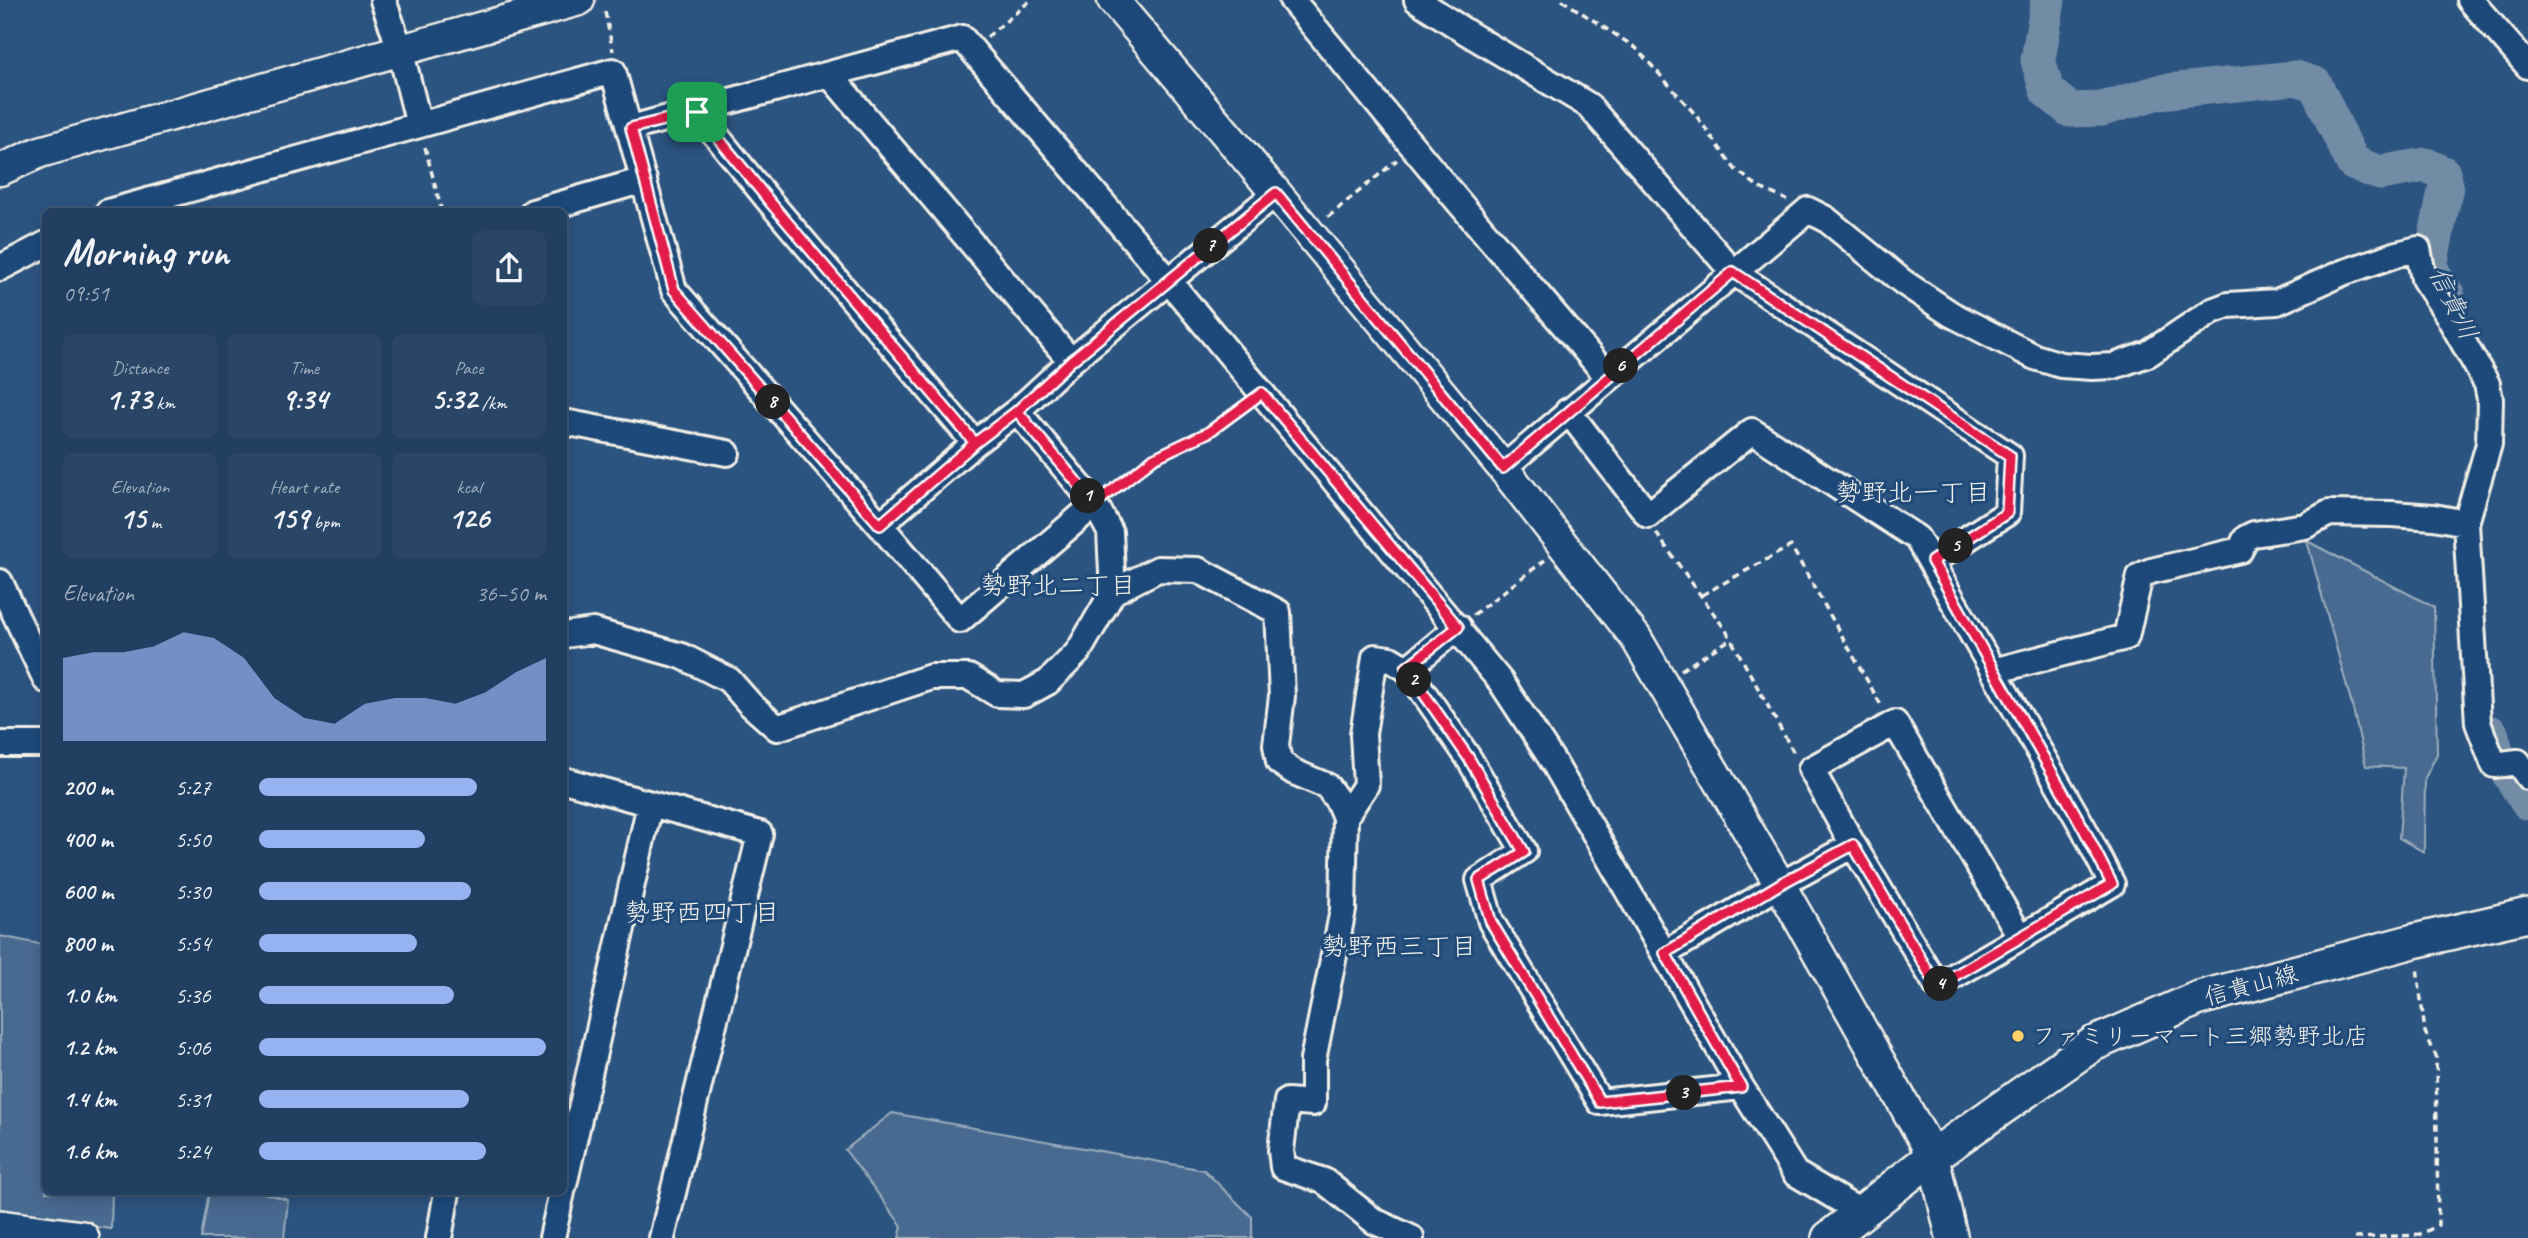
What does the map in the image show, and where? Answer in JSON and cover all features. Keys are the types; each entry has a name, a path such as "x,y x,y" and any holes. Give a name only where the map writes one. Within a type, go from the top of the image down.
{"main road":[{"name":"信貴山線","path":"1829,1238 1933,1156 2093,1044 2199,998 2414,941 2528,915"},
{"path":"0,1227 35,1235 82,1238"}],"street":[{"path":"383,0 400,49 419,125"},
{"path":"1113,0 1503,468 1636,638 1780,884 1933,1156 1952,1238"},
{"path":"1417,0 1588,105 1733,272 2010,456 2007,513 1932,561"},
{"path":"2470,0 2528,66"},
{"path":"1300,3 1413,147 1608,377"},
{"path":"0,170 40,152 400,49 592,6"},
{"path":"631,128 962,38 1169,281 1501,682 1555,763 1741,1087 1795,1173 1861,1213"},
{"path":"122,208 613,71 674,290 960,620 1095,504"},
{"path":"830,75 1071,361"},
{"path":"697,112 975,443"},
{"path":"547,208 644,180"},
{"path":"880,525 975,443 1017,411 1071,361 1276,193"},
{"path":"1503,468 1808,210 1826,219 1903,282 1951,314 2035,357 2061,365 2092,367 2115,366 2148,354 2212,312 2228,306 2277,302 2342,273 2418,249 2424,279 2487,384 2490,399 2489,444 2466,523 2478,723 2494,765 2518,762 2528,777"},
{"path":"0,268 42,246"},
{"path":"1017,411 1095,504 1110,532 1113,592"},
{"path":"1568,411 1648,516 1752,431 1917,538 2084,829 2112,884 1937,986 1811,769 1895,723 2020,936"},
{"path":"567,423 727,453"},
{"path":"1993,671 2126,637 2140,576 2240,550 2246,538 2255,534 2305,526 2329,513 2406,515 2466,523"},
{"path":"567,635 593,631 682,656 729,680 750,704 777,728 931,677 969,677 997,694 1024,695 1048,682 1078,652 1113,592 1158,569 1198,570 1278,612 1282,696 1276,745 1279,762 1294,772 1327,786 1338,800 1345,817 1343,910 1313,1060 1313,1103 1287,1101 1281,1150 1283,1167 1324,1181 1374,1221 1411,1238"},
{"path":"0,582 42,671"},
{"path":"1406,668 1458,627"},
{"path":"1345,817 1366,785 1363,734 1375,657 1390,659 1406,668 1468,757 1524,852 1479,880 1491,922 1600,1102 1741,1087"},
{"path":"0,744 42,744"},
{"path":"567,781 760,834 662,1238"},
{"path":"567,1172 650,804"},
{"path":"1665,953 1780,884 1853,845"},
{"path":"439,1238 446,1195"},
{"path":"552,1238 561,1195"}],"path":[{"path":"972,50 1031,0"},
{"path":"1562,0 1636,48 1695,114 1735,169 1759,188 1808,210"},
{"path":"592,6 615,60 613,71"},
{"path":"419,125 441,208"},
{"path":"1318,225 1413,147"},
{"path":"1095,504 1154,458 1209,432 1262,393"},
{"path":"1648,516 1653,529 1731,639 1798,760"},
{"path":"1702,595 1791,546 1884,711"},
{"path":"1458,627 1551,556"},
{"path":"1674,675 1731,639"},
{"path":"2355,1238 2420,1235 2438,1225 2436,1055 2424,1032 2414,941"}],"shaded area":[{"path":"2307,541 2434,607 2437,754 2425,778 2424,852 2399,838 2404,768 2366,766"},
{"path":"0,936 42,944 42,1195 112,1195 111,1229 0,1213"},
{"path":"892,1113 1204,1170 1252,1217 1252,1238 899,1238 902,1226 845,1150"},
{"path":"208,1195 271,1195 288,1200 284,1238 201,1238"}],"waterway":[{"name":"信貴川","path":"2048,0 2038,60 2047,91 2070,110 2102,109 2159,92 2295,78 2315,84 2353,163 2380,173 2426,165 2443,173 2446,186 2430,266 2447,294"},
{"name":"信貴川","path":"2491,733 2497,755 2528,803"}],"place":[{"name":"ファミリーマート三郷勢野北店","path":"2018,1036"}],"district":[{"name":"勢野北一丁目","path":"1913,492"},
{"name":"勢野北二丁目","path":"1058,585"},
{"name":"勢野西四丁目","path":"702,912"},
{"name":"勢野西三丁目","path":"1399,946"}],"route":[{"path":"697,112 631,128 674,290 880,525 975,443 1017,411 1071,361 1276,193 1503,468 1733,272 2010,456 2007,513 1932,561 2084,829 2112,884 1937,986 1853,845 1780,884 1665,953 1741,1087 1600,1102 1491,922 1479,880 1524,852 1468,757 1406,668 1458,627 1262,393 1209,432 1154,458 1095,504 1017,411 975,443 697,112"}]}
